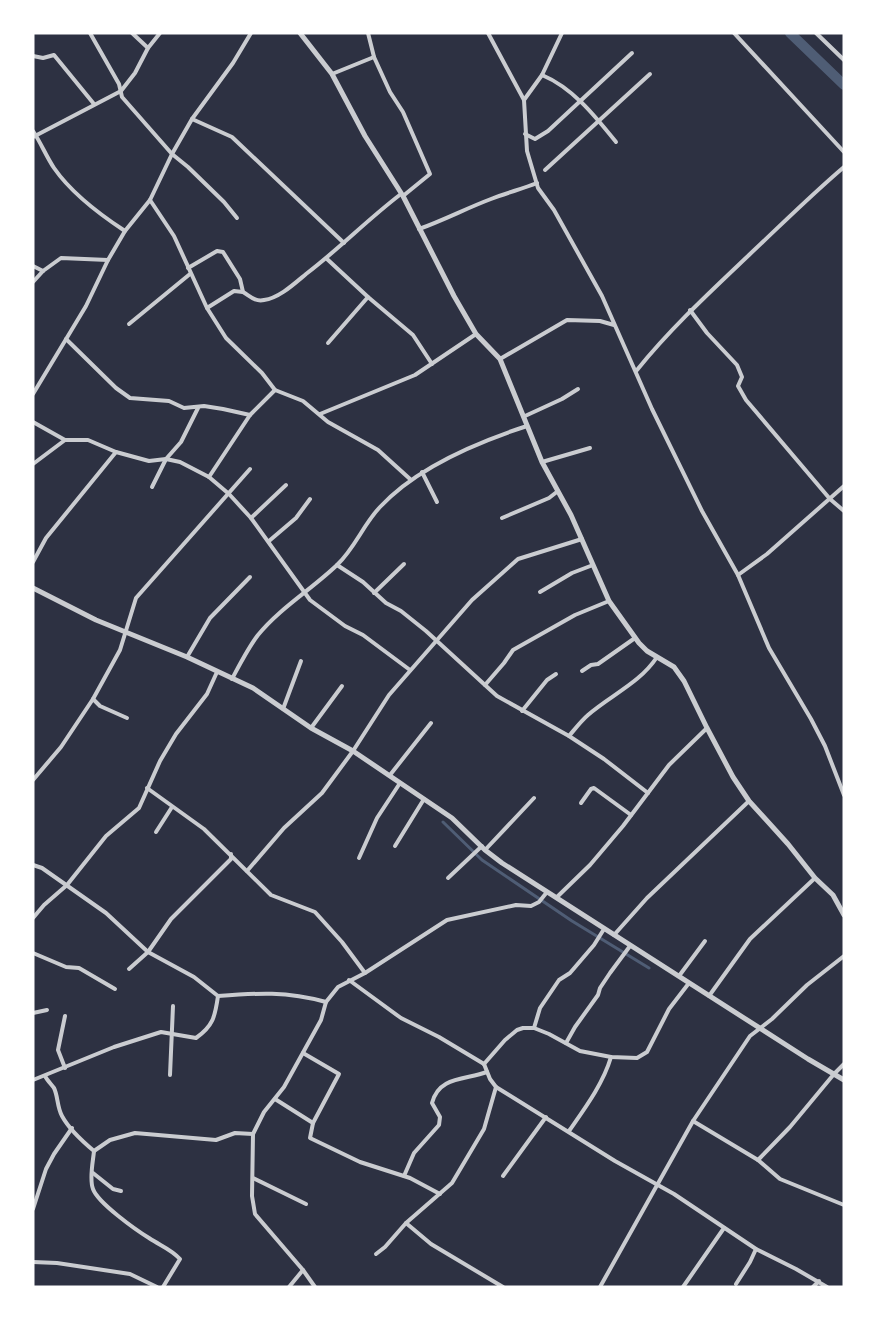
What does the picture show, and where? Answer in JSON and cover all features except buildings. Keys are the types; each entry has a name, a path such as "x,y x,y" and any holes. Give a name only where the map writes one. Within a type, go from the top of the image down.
{"street":[{"path":"90,33 119,84 122,98 172,154 224,202 237,218"},
{"path":"132,33 148,48"},
{"path":"125,231 93,210 54,169 34,134 59,125 121,91 160,33"},
{"path":"33,394 86,306 125,231 150,200 192,119 233,63 251,33"},
{"path":"300,33 332,74 365,136 402,195 476,334 500,359 542,462 583,539 609,600 635,638 647,651 674,667 684,681 733,777 749,801 815,878 833,895 844,915"},
{"path":"207,308 234,291 243,292 255,300 265,300 288,289 430,174 403,112 390,92 374,57 368,33"},
{"path":"488,33 524,100 525,134 530,164 537,183 602,296 652,408 702,511 738,575 769,648 825,746 844,795"},
{"path":"524,100 542,75 562,33"},
{"path":"734,33 844,152"},
{"path":"816,33 844,60"},
{"path":"525,134 535,139 548,131 632,53"},
{"path":"33,56 43,58 54,55 94,104"},
{"path":"332,74 374,57"},
{"path":"545,170 650,74"},
{"path":"542,75 558,82 580,101 616,142"},
{"path":"192,119 232,137 344,243"},
{"path":"637,370 690,310 809,197 844,167"},
{"path":"419,229 492,198 516,192 537,183"},
{"path":"150,200 174,236 207,308 226,338 262,373 275,390 303,401 343,431 378,450 410,479"},
{"path":"188,268 217,251 223,252 240,279 243,292"},
{"path":"33,282 61,258 108,260"},
{"path":"327,259 413,335 432,364"},
{"path":"33,266 44,271"},
{"path":"129,324 190,274"},
{"path":"328,343 368,297"},
{"path":"690,310 707,333 736,364 742,377 738,386 746,400 830,499 844,511"},
{"path":"500,359 567,320 600,321 615,326"},
{"path":"319,414 415,375 476,334"},
{"path":"66,339 116,388 130,398 169,401 184,408 204,406 250,415"},
{"path":"525,416 578,389"},
{"path":"209,477 250,415 275,390"},
{"path":"152,487 166,459 181,442 198,408"},
{"path":"33,422 65,440 88,440 116,452 149,461 166,459 180,462 209,477 229,494 251,518 310,600 410,670"},
{"path":"232,679 258,635 337,565 353,547 379,507 410,479 476,447 528,426"},
{"path":"33,464 65,440"},
{"path":"542,462 590,448"},
{"path":"33,562 46,538 116,452"},
{"path":"33,780 61,747 93,699 120,650 136,598 250,469"},
{"path":"422,472 437,502"},
{"path":"251,518 286,485"},
{"path":"738,575 767,554 844,486"},
{"path":"502,518 549,498 558,491"},
{"path":"269,542 296,518 310,499"},
{"path":"248,871 284,828 322,793 353,751 389,695 472,600 518,559 583,539"},
{"path":"374,593 404,564"},
{"path":"540,592 572,573 594,564"},
{"path":"337,565 386,603 401,611 497,696 569,736 604,759 648,793"},
{"path":"187,657 210,618 250,577"},
{"path":"33,588 126,633 187,657 253,688 311,728 353,751 424,798 452,818 483,848 604,930 614,934 844,1080"},
{"path":"484,685 513,650 576,615 609,600"},
{"path":"582,671 591,665 598,664 635,638"},
{"path":"569,736 587,715 626,689 650,668 657,657"},
{"path":"283,709 301,661"},
{"path":"33,918 67,885 106,836 139,808 165,752 207,694 217,672"},
{"path":"522,711 547,681 556,674"},
{"path":"311,728 342,686"},
{"path":"93,699 100,706 127,718"},
{"path":"389,776 431,723"},
{"path":"557,897 590,865 632,815 669,765 706,728"},
{"path":"359,858 377,818 400,783"},
{"path":"147,788 204,829 270,895 315,912 342,942 365,973"},
{"path":"581,803 594,788 632,815"},
{"path":"396,846 424,798"},
{"path":"448,878 483,848 534,798"},
{"path":"614,934 647,898 749,801"},
{"path":"156,832 172,807"},
{"path":"129,969 148,951 171,919 231,859 230,854"},
{"path":"33,865 42,868 106,913 148,951 194,977 218,996 269,992 301,995 326,1002"},
{"path":"710,996 750,939 815,878"},
{"path":"315,1287 255,1214 253,1134 264,1112 275,1099 303,1053 321,1020 326,1002 338,987 365,973 447,920 516,905 531,906 539,902 548,891"},
{"path":"534,1028 540,1008 559,980 570,973 604,930"},
{"path":"679,976 705,941"},
{"path":"566,1043 598,995 600,988 630,946"},
{"path":"33,953 66,966 79,968 116,989"},
{"path":"600,1287 693,1121 750,1036 807,985 844,956"},
{"path":"349,980 400,1018 439,1037 484,1064 496,1087 657,1184 756,1249 827,1287"},
{"path":"484,1064 517,1030 534,1028 580,1051 611,1057 637,1058 647,1052 669,1009 689,983"},
{"path":"33,1080 114,1047 161,1032 173,1032 196,1038 207,1030 215,1016 218,996"},
{"path":"170,1075 173,1006"},
{"path":"33,1013 47,1010"},
{"path":"65,1016 58,1050 65,1068"},
{"path":"303,1053 339,1074 313,1123 310,1138 360,1162 404,1176 440,1194"},
{"path":"569,1131 590,1101 608,1069 611,1057"},
{"path":"758,1160 790,1127 844,1064"},
{"path":"404,1176 414,1153 439,1125 440,1117 432,1103 434,1094 446,1083 487,1072"},
{"path":"45,1076 54,1089 62,1117 74,1133 94,1151"},
{"path":"376,1254 427,1203 452,1183 484,1129 496,1087"},
{"path":"275,1099 313,1123"},
{"path":"503,1176 546,1117"},
{"path":"693,1121 758,1160 780,1179 844,1205"},
{"path":"33,1209 46,1170 72,1128"},
{"path":"94,1151 110,1140 135,1133 216,1140 235,1133 253,1134"},
{"path":"94,1151 92,1189 114,1212 150,1239 172,1250 180,1260 171,1270 163,1287"},
{"path":"92,1173 113,1189 121,1191"},
{"path":"253,1178 306,1203"},
{"path":"406,1223 431,1244 503,1287"},
{"path":"683,1287 724,1228"},
{"path":"736,1284 756,1249"},
{"path":"33,1262 57,1263 130,1274 157,1287"},
{"path":"290,1287 303,1270"},
{"path":"813,1287 819,1281"}],"waterway":[{"path":"790,33 844,85"},
{"path":"443,822 482,860 572,921 649,968"}]}
